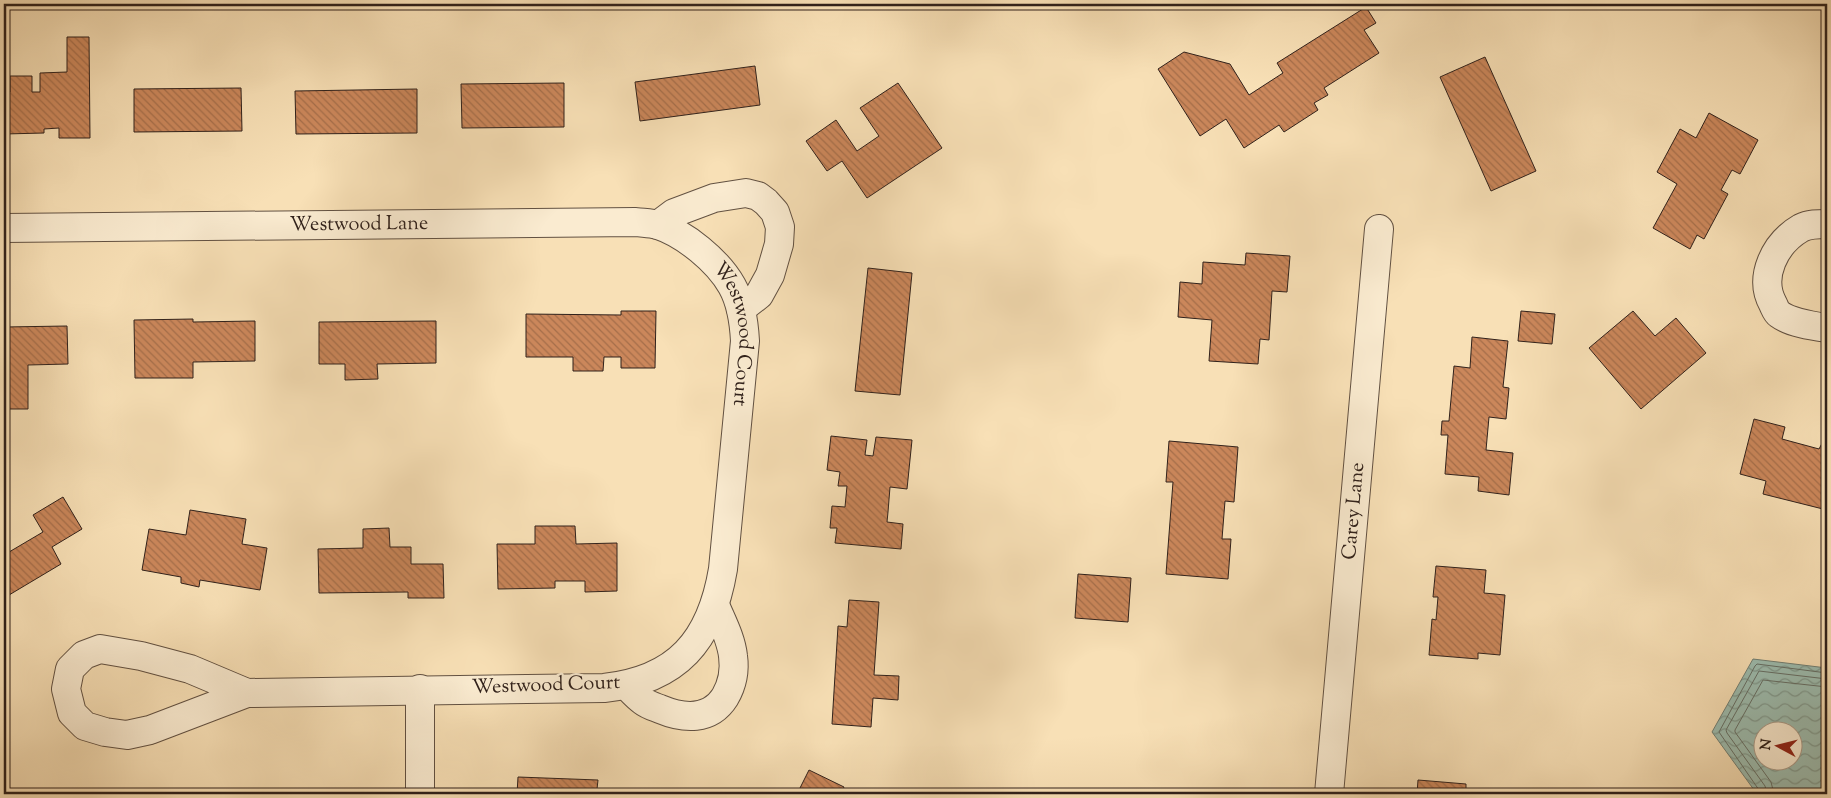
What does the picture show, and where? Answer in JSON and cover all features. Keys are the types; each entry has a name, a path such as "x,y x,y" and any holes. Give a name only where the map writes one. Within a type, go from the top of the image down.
{"street":[{"path":"658,225 674,213 714,198 746,193 758,196 766,202 775,212 780,227 778,244 770,275 760,295 741,308"},
{"name":"Westwood Lane","path":"4,228 636,222 658,225 679,236 706,255"},
{"path":"1827,224 1802,227 1788,237 1776,252 1767,281 1769,297 1778,313 1789,320 1827,328"},
{"name":"Carey Lane","path":"1329,794 1379,229"},
{"name":"Westwood Court","path":"247,692 190,670 141,656 100,649 84,655 70,669 66,689 72,713 85,726 105,732 127,735 150,730 247,692 563,689 626,685 648,679 682,657 706,624 715,605 723,569 745,341 741,308 732,286 706,255"},
{"path":"626,685 643,702 682,717 697,717 711,712 721,703 729,691 733,676 733,657 728,634 715,605"},
{"path":"420,689 420,794"}],"water":[{"path":"1753,659 1827,668 1827,794 1757,794 1712,732"}],"building":[{"path":"1366,7 1376,23 1364,30 1379,53 1324,88 1328,95 1314,103 1318,110 1284,132 1279,125 1244,148 1226,119 1200,136 1158,69 1184,52 1230,64 1249,95 1283,73 1277,63"},
{"path":"67,37 89,37 90,138 59,138 59,128 44,129 44,133 4,134 4,92 10,92 10,76 32,76 32,92 40,92 40,73 67,72"},
{"path":"1485,57 1536,171 1491,191 1440,77"},
{"path":"755,66 760,105 640,121 635,82"},
{"path":"564,83 564,127 462,128 461,84"},
{"path":"898,83 942,148 867,198 842,161 827,171 806,141 836,120 857,151 879,136 860,108"},
{"path":"241,88 242,131 134,132 134,89"},
{"path":"417,89 417,133 296,134 295,91"},
{"path":"1709,113 1758,140 1740,174 1732,170 1721,190 1728,194 1704,239 1697,235 1690,249 1653,228 1677,184 1657,172 1680,129 1696,138"},
{"path":"1246,253 1290,256 1287,292 1272,291 1269,340 1260,339 1258,364 1209,361 1212,320 1178,317 1180,282 1202,284 1203,262 1245,265"},
{"path":"868,268 912,273 900,395 855,391"},
{"path":"621,311 656,311 655,368 621,368 621,357 604,357 603,371 573,371 573,357 526,357 526,314 621,315"},
{"path":"1521,311 1555,314 1552,344 1518,341"},
{"path":"1633,311 1655,336 1676,318 1706,353 1641,409 1589,348"},
{"path":"193,319 193,322 255,321 255,361 193,362 193,378 135,378 134,320"},
{"path":"436,321 436,363 377,364 378,379 345,380 345,364 319,364 319,322"},
{"path":"67,326 68,364 28,365 28,409 4,409 4,327"},
{"path":"1472,337 1508,341 1503,387 1509,388 1506,419 1489,417 1486,450 1513,453 1509,495 1478,491 1479,477 1445,474 1448,435 1441,435 1442,421 1449,421 1454,366 1470,368"},
{"path":"1754,419 1785,427 1782,439 1819,449 1827,434 1827,510 1763,494 1766,481 1740,474"},
{"path":"831,436 867,440 865,455 873,456 876,437 912,440 907,489 890,487 887,522 903,524 901,549 835,543 837,528 830,528 832,506 845,507 847,486 838,486 840,472 827,470"},
{"path":"1169,441 1238,447 1234,502 1225,501 1222,539 1231,539 1228,579 1166,574 1173,482 1166,482"},
{"path":"63,497 82,529 52,547 61,564 4,598 4,555 43,532 33,515"},
{"path":"190,510 246,519 242,544 267,548 260,590 200,580 199,587 181,583 181,577 142,570 149,529 186,535"},
{"path":"535,526 575,526 576,544 617,543 617,591 585,592 585,581 555,581 555,588 498,589 497,544 535,544"},
{"path":"389,528 390,547 411,547 411,564 443,564 444,598 408,598 408,592 319,593 318,549 363,548 363,529"},
{"path":"1436,566 1486,570 1484,593 1505,595 1500,655 1478,653 1478,659 1429,655 1432,619 1436,620 1438,597 1433,597"},
{"path":"1078,574 1131,578 1128,622 1075,618"},
{"path":"849,600 879,602 874,675 899,676 898,700 873,698 871,727 832,724 838,626 847,627"},
{"path":"809,770 844,787 841,794 797,794"},
{"path":"518,777 598,780 597,789 640,791 640,794 517,794"},
{"path":"1418,780 1466,784 1466,794 1417,794"},
{"path":"304,791 304,794 276,794"}]}
